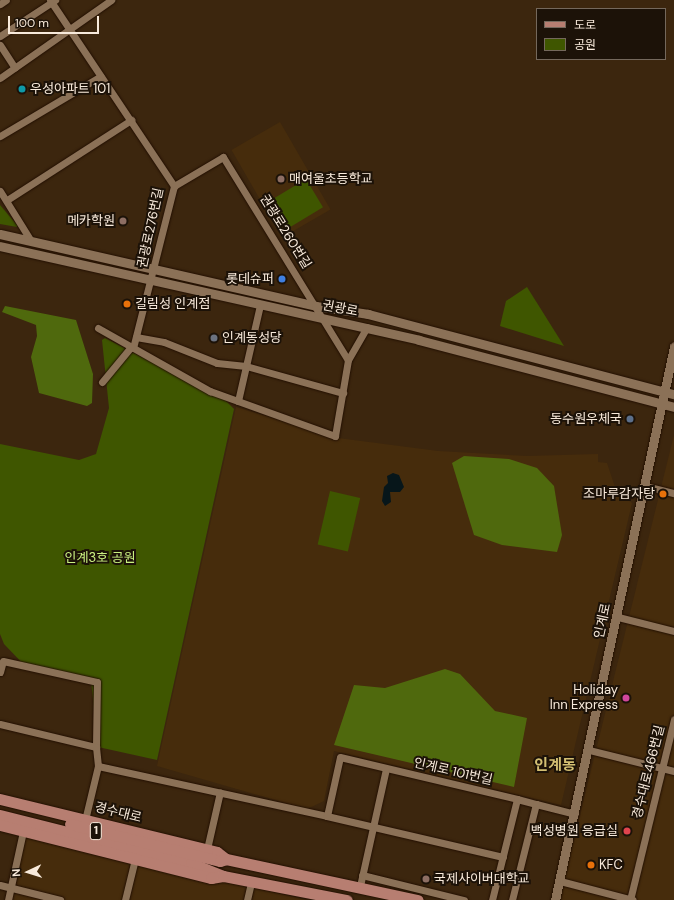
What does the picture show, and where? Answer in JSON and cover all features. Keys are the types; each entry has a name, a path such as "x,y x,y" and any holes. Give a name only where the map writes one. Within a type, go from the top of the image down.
{"main road":[{"name":"경수대로","path":"0,799 207,849 226,859 361,880 419,897"},
{"name":"1","path":"0,806 192,859 223,876 346,900"},
{"name":"1","path":"0,815 192,859"},
{"path":"0,825 211,878 223,876"},
{"name":"경수대로","path":"192,859 220,861 226,859"}],"street":[{"path":"0,4 6,0"},
{"path":"0,78 69,28 111,0"},
{"name":"권광로276번길","path":"0,36 53,1 69,28 174,186 152,281 132,348"},
{"path":"0,45 15,68"},
{"path":"0,136 101,76"},
{"path":"7,200 131,120"},
{"name":"권광로260번길","path":"174,186 224,157 325,320 348,360"},
{"path":"0,191 7,200 31,241"},
{"name":"권광로","path":"0,234 316,306 421,327 669,392"},
{"name":"권광로","path":"0,246 325,320 367,328 674,407"},
{"path":"238,400 260,305"},
{"path":"98,328 179,375 238,400 335,436 348,360 367,328"},
{"path":"136,337 164,342 217,363 246,366 343,393"},
{"name":"인계로","path":"555,900 618,617 662,404 669,392 674,347"},
{"path":"102,382 132,348"},
{"path":"645,486 674,493"},
{"path":"618,617 674,631"},
{"path":"0,672 2,661 96,682 96,747 98,766 85,820"},
{"name":"경수대로466번길","path":"631,900 674,719"},
{"path":"0,724 96,747"},
{"path":"589,750 674,771"},
{"name":"인계로 101번길","path":"327,816 340,757 384,769 536,804"},
{"path":"98,766 327,816 503,857"},
{"path":"361,880 384,769"},
{"path":"207,849 220,792"},
{"path":"492,900 517,800"},
{"path":"512,900 536,804 575,814"},
{"path":"8,900 23,831"},
{"path":"124,900 135,859"},
{"path":"247,900 251,882"},
{"path":"560,882 631,900"},
{"path":"0,885 60,900"},
{"path":"419,897 464,900"}],"shaded area":[{"name":"매여울초등학교","path":"280,122 330,209 282,237 232,150"},
{"path":"236,407 338,438 438,451 528,456 598,454 598,462 607,463 616,490 632,503 561,805 334,751 324,801 307,809 157,766"},
{"path":"674,435 674,900 559,900"},
{"path":"393,473 399,475 404,487 400,492 390,492 391,502 385,506 382,501 384,487 388,483 387,476"},
{"path":"25,835 307,900 10,900"}],"green space":[{"path":"306,179 323,207 287,229 270,201"},
{"path":"0,205 17,225 17,227 0,224"},
{"path":"527,287 564,346 500,326 506,301"},
{"path":"5,306 76,320 93,374 92,403 87,406 39,393 31,357 37,336 36,325 2,312"},
{"name":"인계3호 공원","path":"105,338 226,401 234,409 157,760 98,747 91,681 28,669 4,644 0,634 0,444 79,460 96,454 109,408 102,340"},
{"path":"464,456 509,459 537,468 554,486 562,535 557,552 502,545 474,535 452,463"},
{"path":"330,491 360,498 348,552 318,545"},
{"path":"445,669 460,674 495,711 527,718 514,787 334,745 354,685 385,688"}],"place":[{"name":"우성아파트 101","path":"22,89"},
{"name":"매여울초등학교","path":"281,179"},
{"name":"메카학원","path":"123,221"},
{"name":"롯데슈퍼","path":"282,279"},
{"name":"길림성 인계점","path":"127,304"},
{"name":"인계동성당","path":"214,338"},
{"name":"동수원우체국","path":"630,419"},
{"name":"조마루감자탕","path":"663,494"},
{"name":"Holiday Inn Express","path":"626,698"},
{"name":"백성병원 응급실","path":"627,831"},
{"name":"KFC","path":"591,865"},
{"name":"국제사이버대학교","path":"426,879"}],"district":[{"name":"인계동","path":"555,766"}]}
